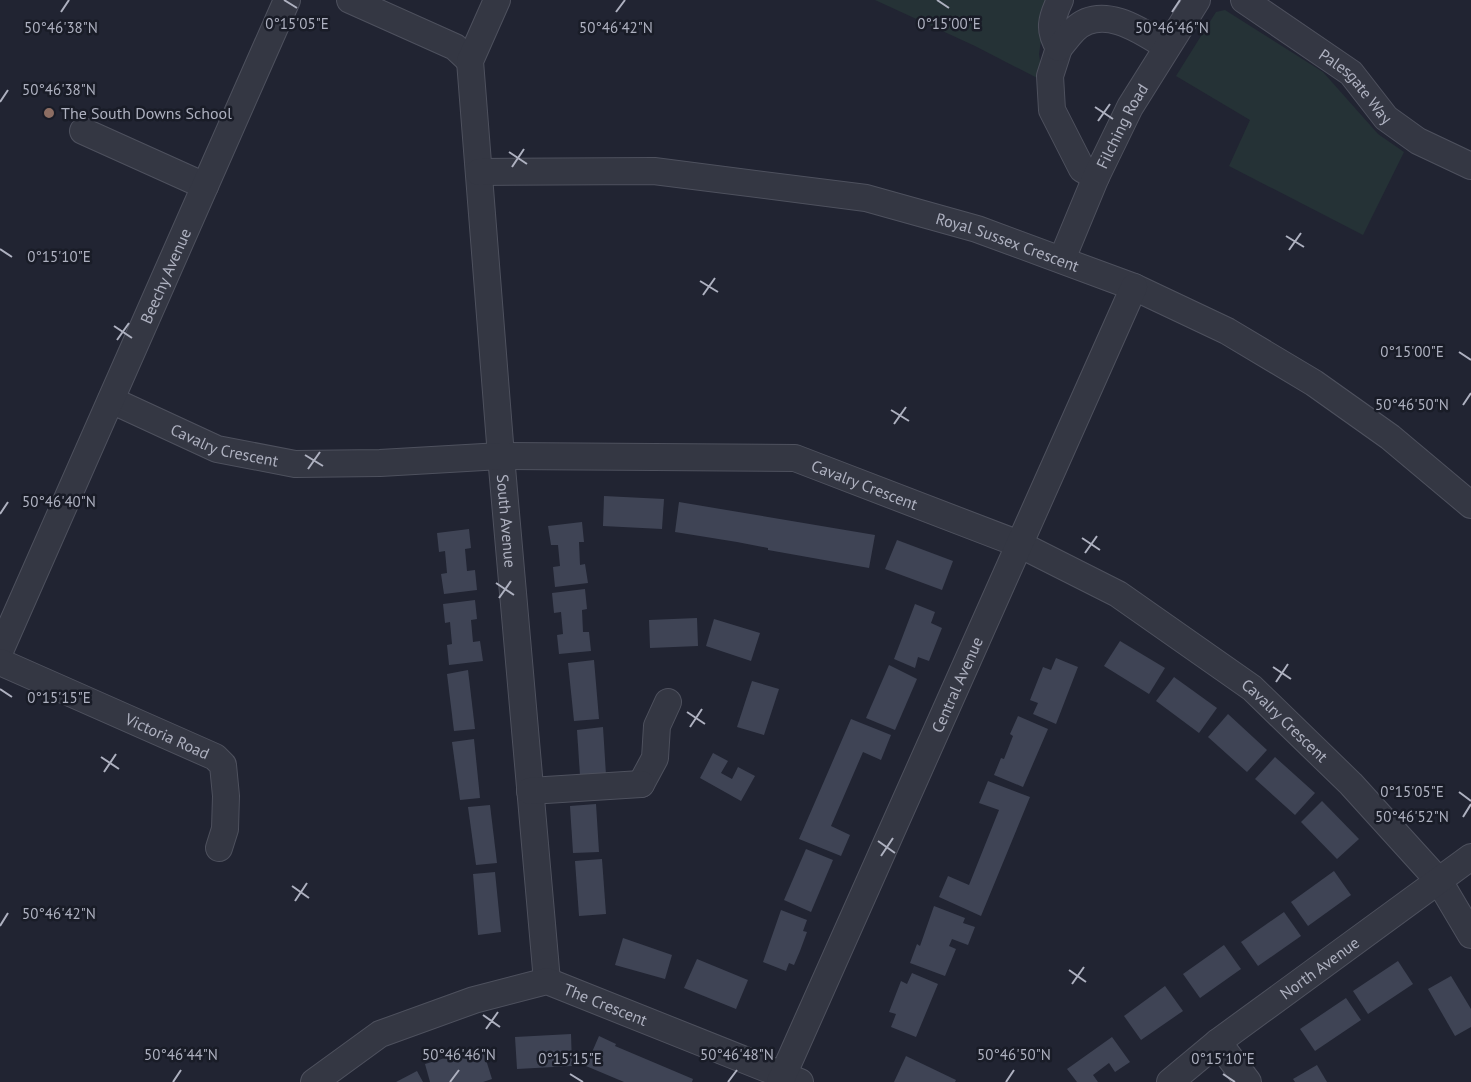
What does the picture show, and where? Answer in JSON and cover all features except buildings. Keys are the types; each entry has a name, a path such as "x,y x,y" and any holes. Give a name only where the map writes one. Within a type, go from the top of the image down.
{"street":[{"name":"Beechy Avenue","path":"0,651 287,0"},
{"path":"350,0 455,47 470,61 497,0"},
{"path":"1059,48 1052,36 1051,22 1060,0"},
{"name":"Filching Road","path":"1062,259 1096,177 1130,107 1197,0"},
{"name":"Palesgate Way","path":"1244,0 1351,73 1386,118 1394,124 1418,141 1471,166"},
{"path":"1096,177 1082,169 1052,110 1050,76 1059,48 1076,28 1095,19 1117,20 1145,33 1167,47"},
{"name":"South Avenue","path":"470,61 501,456 547,981"},
{"path":"83,130 205,186"},
{"name":"Royal Sussex Crescent","path":"478,172 654,171 866,198 977,229 1134,286 1227,331 1314,383 1466,492"},
{"name":"Central Avenue","path":"788,1079 1019,544 1134,286"},
{"name":"Cavalry Crescent","path":"111,400 217,450 295,464 380,464 501,456 795,458 1019,544 1118,594 1252,688 1352,784 1439,881 1471,935"},
{"name":"Victoria Road","path":"0,662 215,757 223,765 226,796 225,829 219,848"},
{"path":"530,791 645,790 655,758 657,726 668,702"},
{"name":"North Avenue","path":"1170,1082 1218,1041 1471,857"},
{"name":"The Crescent","path":"314,1082 380,1034 474,1000 547,981 788,1079"},
{"path":"1218,1041 1248,1082"}],"shaded area":[{"path":"875,0 1047,0 1039,54 1043,81 975,46"},
{"path":"1225,10 1323,72 1378,134 1404,152 1363,235 1229,166 1250,120 1176,76 1216,12"}],"place":[{"name":"The South Downs School","path":"49,113"}]}
